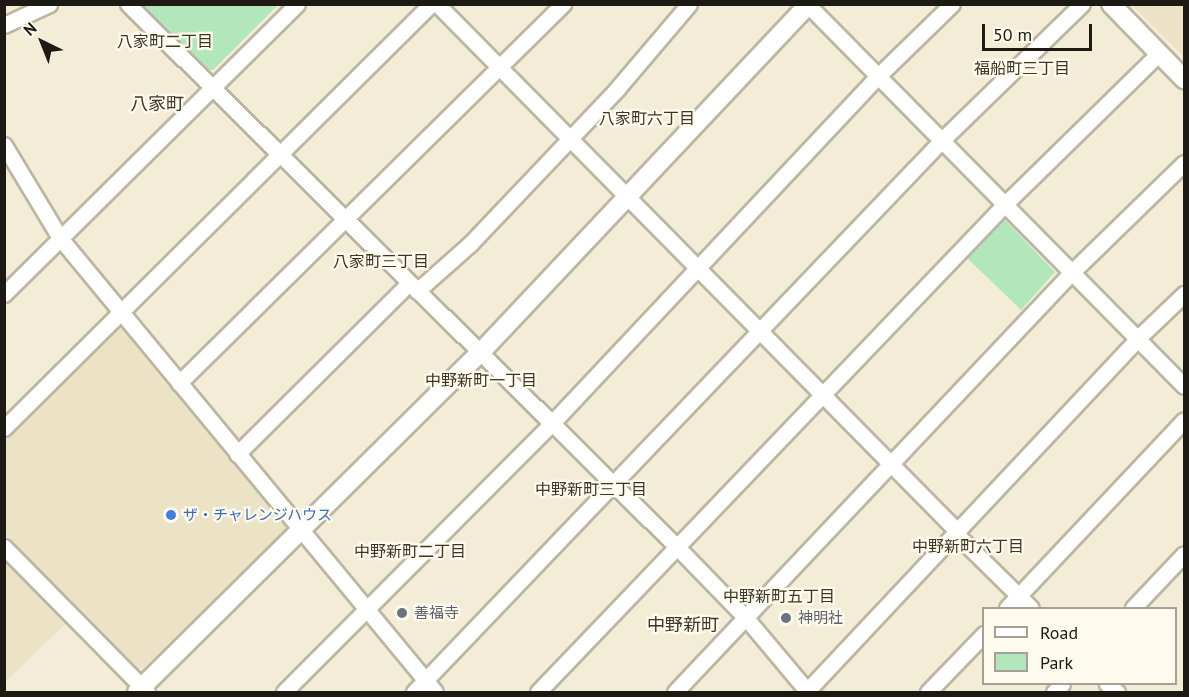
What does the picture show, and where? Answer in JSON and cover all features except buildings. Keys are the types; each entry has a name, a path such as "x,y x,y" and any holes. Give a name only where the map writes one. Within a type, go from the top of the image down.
{"street":[{"path":"4,25 49,4"},
{"path":"128,4 677,547 746,618 807,692 1138,338 1185,294"},
{"path":"4,294 297,4"},
{"path":"4,428 278,153 431,4"},
{"path":"437,4 1028,607"},
{"path":"179,382 563,4"},
{"path":"237,454 413,287 470,244 617,89 688,4"},
{"path":"284,693 552,423 878,76 952,4"},
{"path":"414,693 430,687 759,332 942,140 1082,4"},
{"path":"1111,4 1185,79"},
{"path":"4,547 142,691 480,353 809,5 1185,386"},
{"path":"538,693 1005,204 1159,53"},
{"path":"6,152 60,238 430,687"},
{"path":"675,693 1072,272 1185,163"},
{"path":"1009,607 1185,420"},
{"path":"1135,607 1185,554"},
{"path":"928,693 982,636"}],"shaded area":[{"path":"1132,5 1184,5 1184,57"},
{"path":"116,324 120,325 285,526 285,530 144,668 136,669 79,611 5,682 5,564 18,549 5,535 5,435"}],"green space":[{"path":"143,5 278,5 213,70 209,70"},
{"path":"997,220 1005,220 1055,272 1021,310 964,255"}],"place":[{"name":"ザ・チャレンジハウス","path":"171,515"},
{"name":"善福寺","path":"402,613"},
{"name":"神明社","path":"786,618"}],"district":[{"name":"八家町二丁目","path":"165,41"},
{"name":"福船町三丁目","path":"1022,68"},
{"name":"八家町","path":"157,104"},
{"name":"八家町六丁目","path":"647,118"},
{"name":"八家町三丁目","path":"381,261"},
{"name":"中野新町一丁目","path":"481,380"},
{"name":"中野新町三丁目","path":"591,489"},
{"name":"中野新町六丁目","path":"968,546"},
{"name":"中野新町二丁目","path":"410,551"},
{"name":"中野新町五丁目","path":"779,596"},
{"name":"中野新町","path":"683,625"}]}
